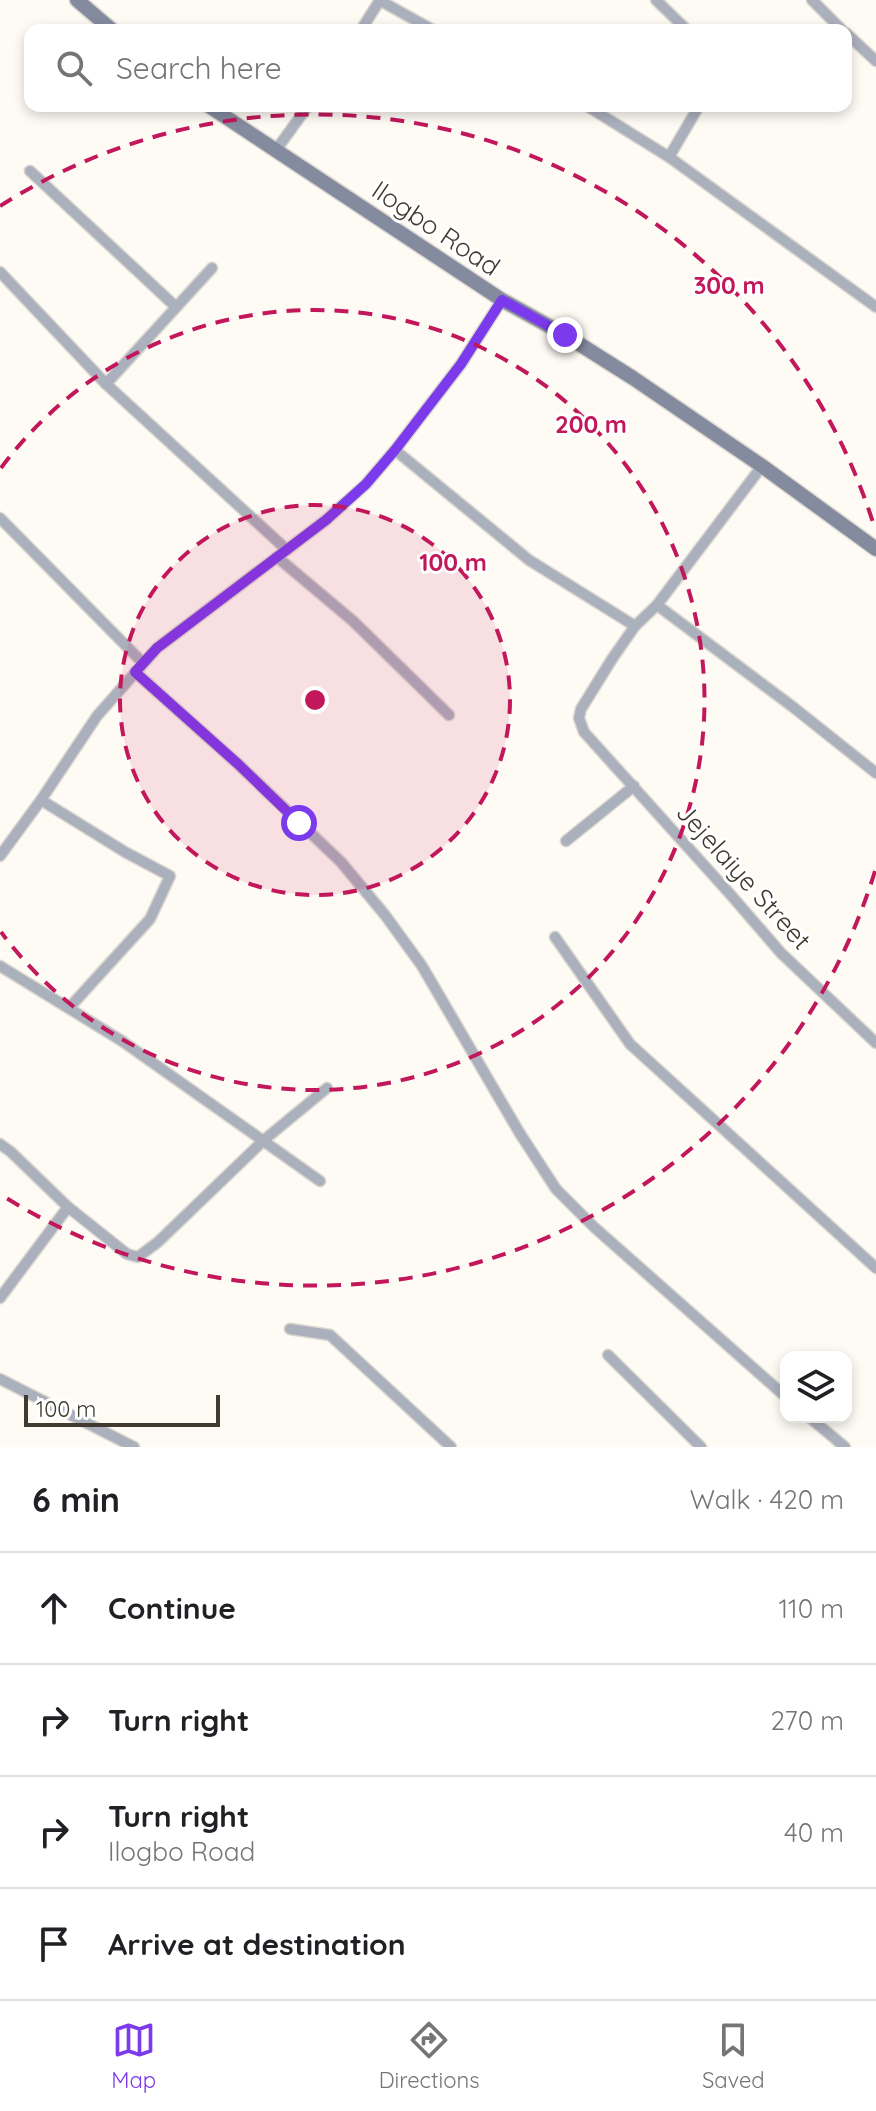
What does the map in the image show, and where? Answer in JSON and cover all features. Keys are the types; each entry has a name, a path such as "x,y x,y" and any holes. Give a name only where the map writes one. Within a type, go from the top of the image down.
{"main road":[{"path":"77,0 105,24"},
{"name":"Ilogbo Road","path":"218,112 502,300 621,371 762,466 876,549"}],"street":[{"path":"365,24 379,0 422,24"},
{"path":"656,0 681,24"},
{"path":"812,0 836,24"},
{"path":"852,39 876,61"},
{"path":"276,150 304,112"},
{"path":"597,112 669,157 876,307"},
{"path":"669,157 695,112"},
{"path":"30,171 176,307"},
{"path":"106,384 212,268"},
{"path":"0,272 106,384 287,550"},
{"path":"0,856 97,716 143,663 157,648 326,520 366,484 461,364 502,300"},
{"path":"395,450 529,560 635,626 657,605 762,466"},
{"path":"0,518 143,663"},
{"path":"277,557 353,621 449,715"},
{"path":"657,605 876,773"},
{"name":"Jejelaiye Street","path":"635,626 581,709 579,718 584,732 781,953 876,1043"},
{"path":"135,672 341,862 385,915 422,966 556,1189 594,1227 780,1392"},
{"path":"566,841 634,786"},
{"path":"41,800 170,876 150,919 69,1008"},
{"path":"555,937 630,1044 876,1268"},
{"path":"0,966 122,1041 320,1181"},
{"path":"0,1144 68,1207 127,1254 138,1257 158,1242 264,1140 327,1088"},
{"path":"0,1298 68,1207"},
{"path":"290,1329 330,1335 451,1447"},
{"path":"608,1355 701,1447"},
{"path":"0,1379 134,1447"},
{"path":"816,1423 845,1447"}],"route":[{"path":"299,823 135,672 157,648 326,520 366,484 461,364 502,300 565,335"}]}
